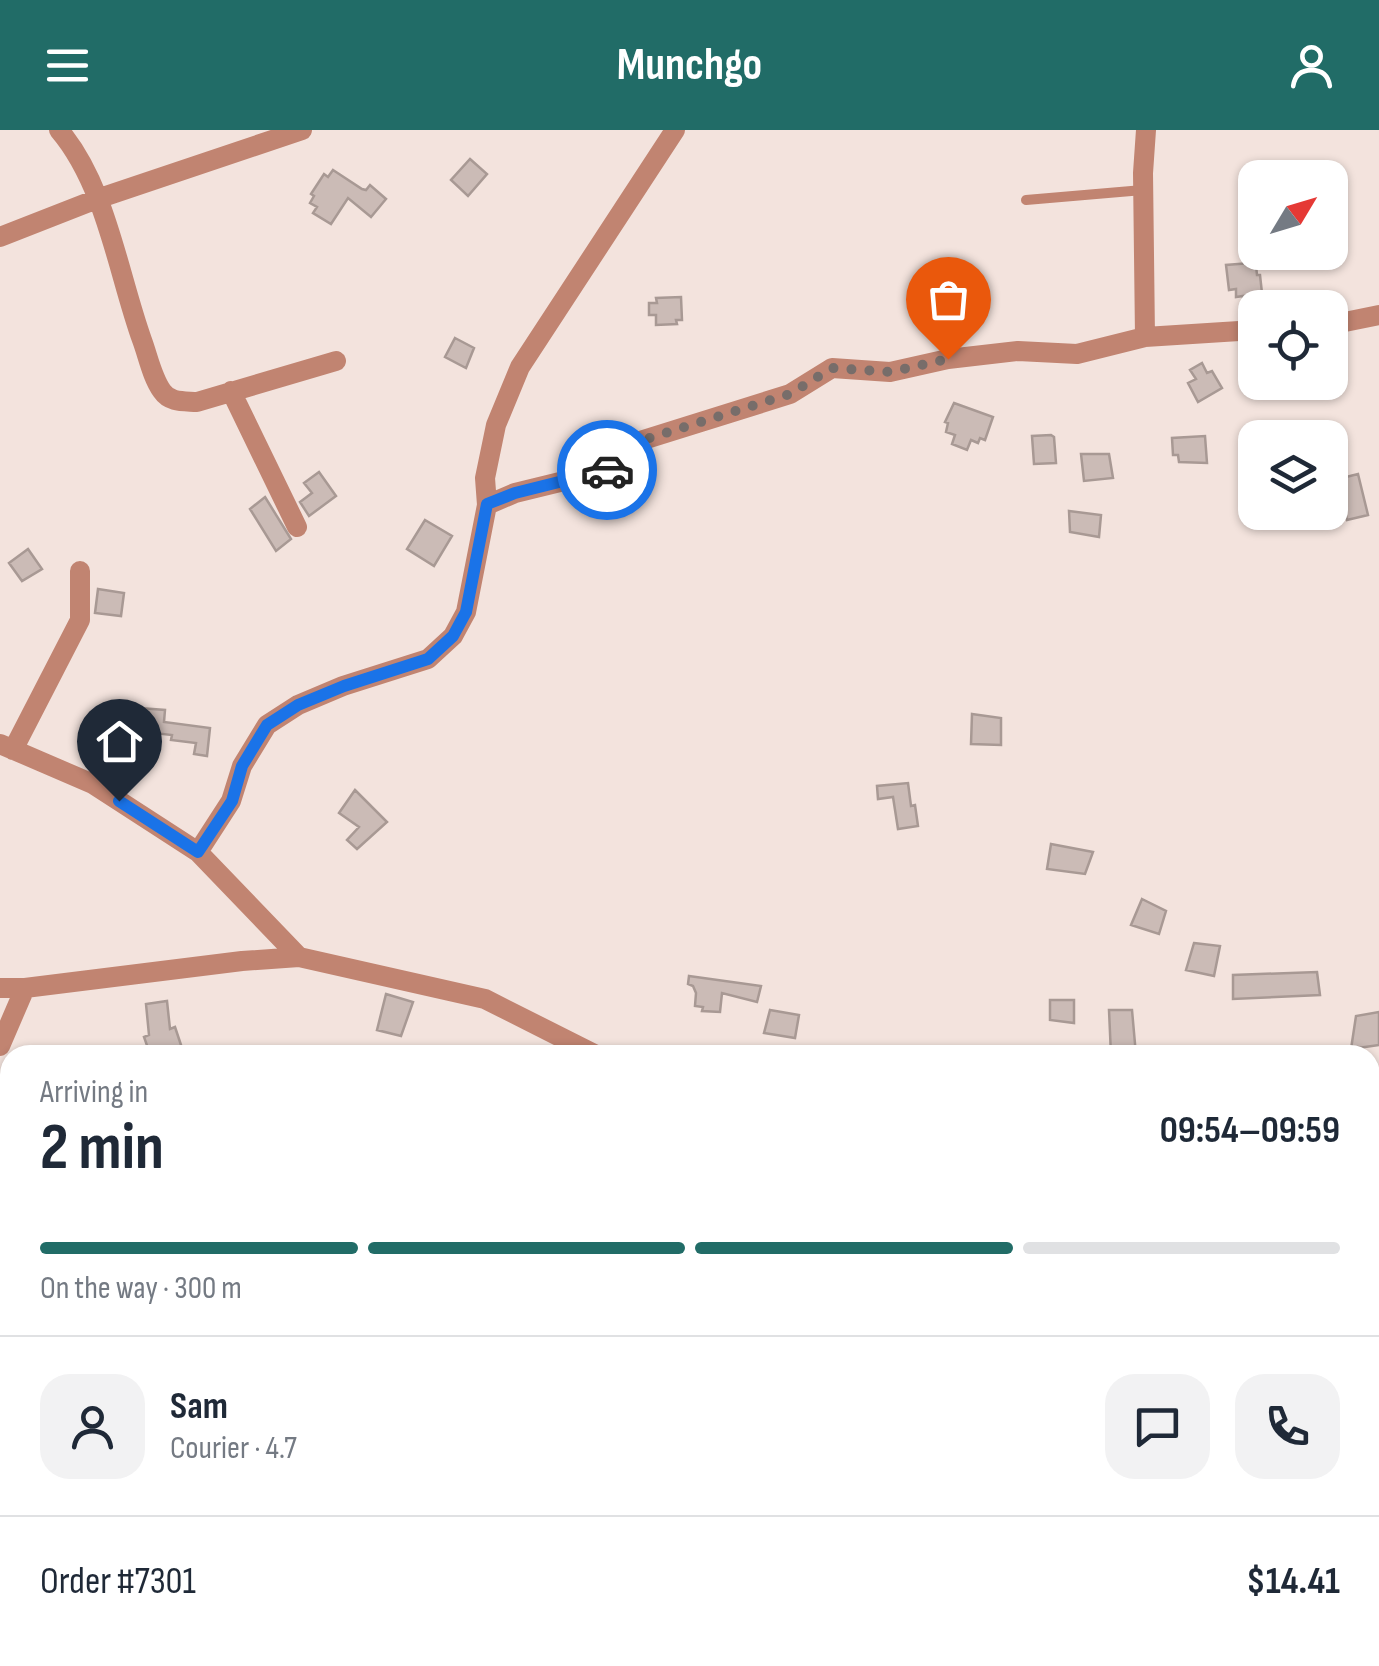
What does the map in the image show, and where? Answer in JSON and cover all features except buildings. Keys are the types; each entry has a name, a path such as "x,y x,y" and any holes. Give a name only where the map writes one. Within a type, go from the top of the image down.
{"street":[{"path":"59,130 68,140 97,199 136,325 163,393 175,401 197,402 336,361"},
{"path":"0,238 97,199 302,130"},
{"path":"198,852 232,801 242,766 267,725 298,705 344,686 428,659 453,636 466,612 487,504 485,478 496,424 520,367 675,130"},
{"path":"1144,337 1146,130"},
{"path":"1348,321 1379,315"},
{"path":"487,504 515,493 605,471 640,441 790,394 832,368 890,372 948,359 1018,351 1078,354 1144,337 1238,331"},
{"path":"231,391 298,526"},
{"path":"80,572 80,620 6,747 93,784 198,852 299,958"},
{"path":"0,988 299,958 486,998 577,1045"},
{"path":"0,1045 25,988"}],"lane":[{"path":"1026,200 1143,190"}],"way so far":[{"path":"607,470 640,441 790,394 832,368 890,372 948,359"}],"route":[{"path":"119,801 198,852 232,801 242,766 267,725 298,705 344,686 428,659 453,636 466,612 487,504 607,470"}]}
